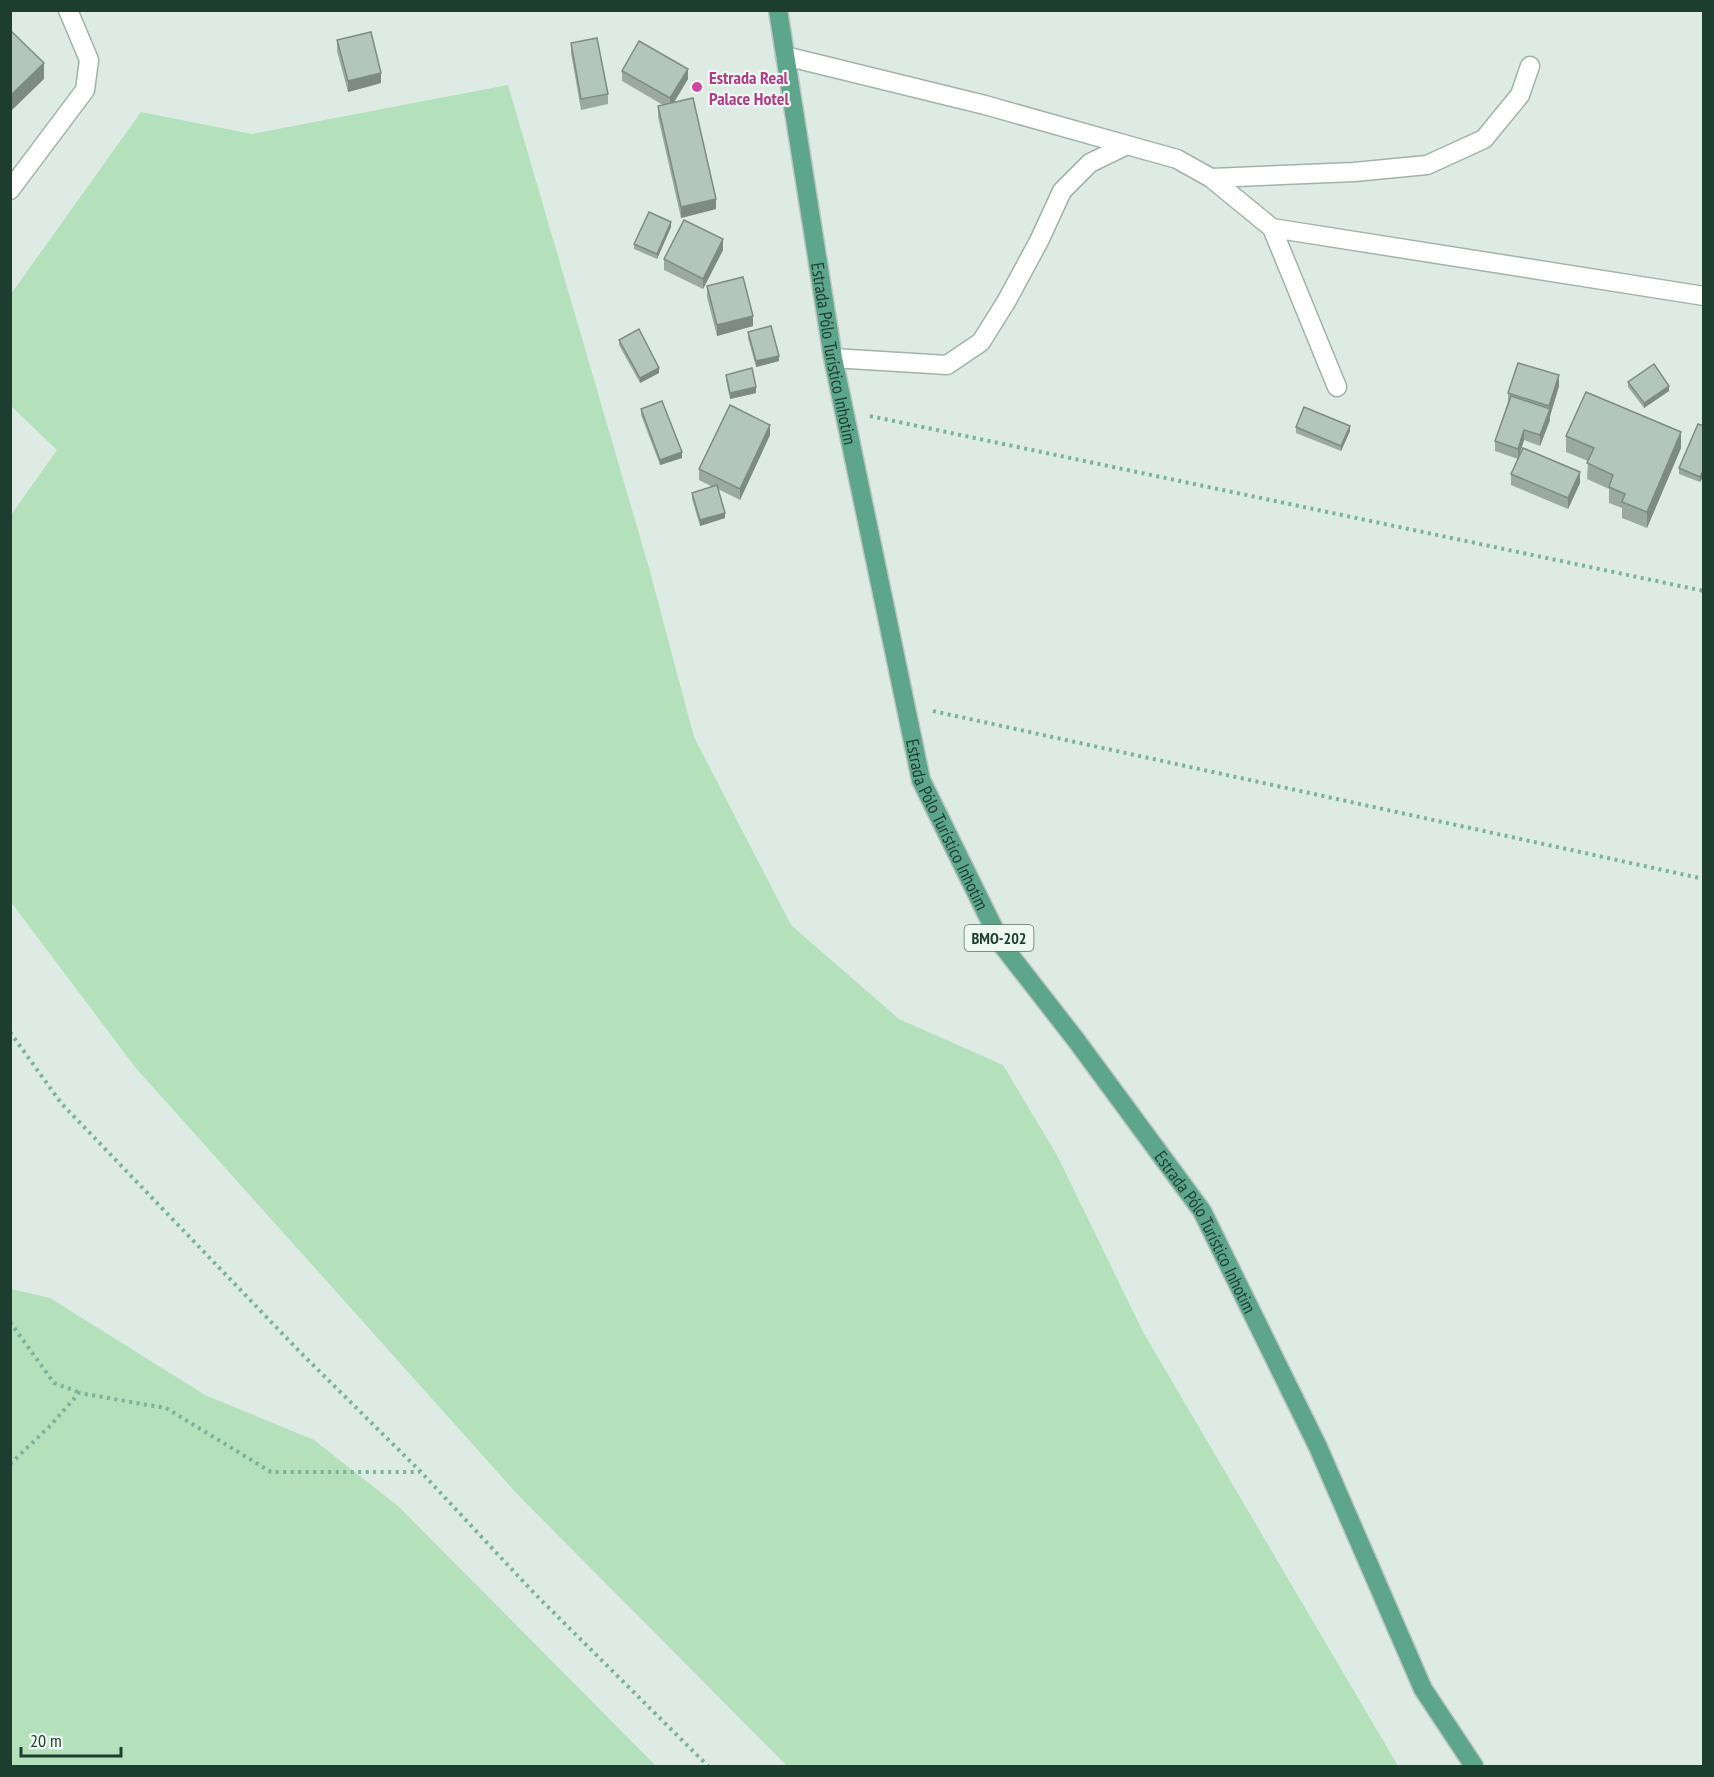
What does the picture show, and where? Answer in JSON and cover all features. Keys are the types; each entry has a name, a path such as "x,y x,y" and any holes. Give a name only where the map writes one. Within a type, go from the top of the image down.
{"main road":[{"name":"Estrada Pólo Turístico Inhotim","path":"778,10 833,358 921,780 1002,945 1076,1040 1202,1211 1317,1447 1424,1689 1474,1767"}],"street":[{"path":"10,190 85,90 89,60 68,10"},
{"path":"785,56 985,105 1177,159 1211,177 1272,228 1337,387"},
{"path":"1211,177 1354,172 1427,165 1484,139 1520,95 1530,66"},
{"path":"833,358 947,365 981,342 1006,302 1062,191 1090,163 1127,146"},
{"path":"1272,228 1704,296"}],"path":[{"path":"844,410 1704,591"},
{"path":"906,705 1704,879"},
{"path":"10,1032 61,1103 293,1344 421,1472 533,1592 708,1767"},
{"path":"10,1322 54,1383 79,1393 166,1408 271,1472 421,1472"},
{"path":"10,1464 51,1425 79,1393"}],"green space":[{"path":"508,85 649,568 694,737 791,925 899,1019 1003,1065 1058,1157 1143,1332 1398,1766 787,1766 519,1496 135,1067 11,902 11,515 57,450 11,406 11,294 141,112 252,134"},
{"path":"11,1289 50,1298 205,1395 314,1440 398,1506 656,1766 11,1766"}],"building":[{"path":"10,30 44,63 10,96"},
{"path":"371,32 381,73 348,81 337,40"},
{"path":"597,38 608,94 581,99 571,43"},
{"path":"639,41 688,69 670,98 622,71"},
{"path":"693,98 716,199 681,207 658,106"},
{"path":"649,212 671,222 657,254 634,244"},
{"path":"684,220 723,239 703,279 664,259"},
{"path":"743,277 753,316 717,325 707,286"},
{"path":"771,326 779,356 756,361 748,332"},
{"path":"639,329 659,368 640,378 619,340"},
{"path":"1518,363 1559,375 1549,406 1508,393"},
{"path":"1654,364 1669,386 1644,403 1628,382"},
{"path":"752,368 756,387 730,393 726,375"},
{"path":"1586,392 1681,432 1647,512 1622,502 1625,494 1609,487 1613,475 1587,463 1594,448 1566,436"},
{"path":"1511,396 1550,409 1540,435 1524,430 1518,449 1495,441"},
{"path":"662,401 682,452 660,460 641,409"},
{"path":"730,405 770,425 740,489 699,469"},
{"path":"1304,407 1350,426 1341,446 1296,427"},
{"path":"1698,424 1704,426 1704,469 1700,477 1679,468"},
{"path":"1523,448 1580,472 1568,498 1511,474"},
{"path":"717,485 725,513 700,520 692,493"}],"place":[{"name":"Estrada Real Palace Hotel","path":"697,87"}]}
